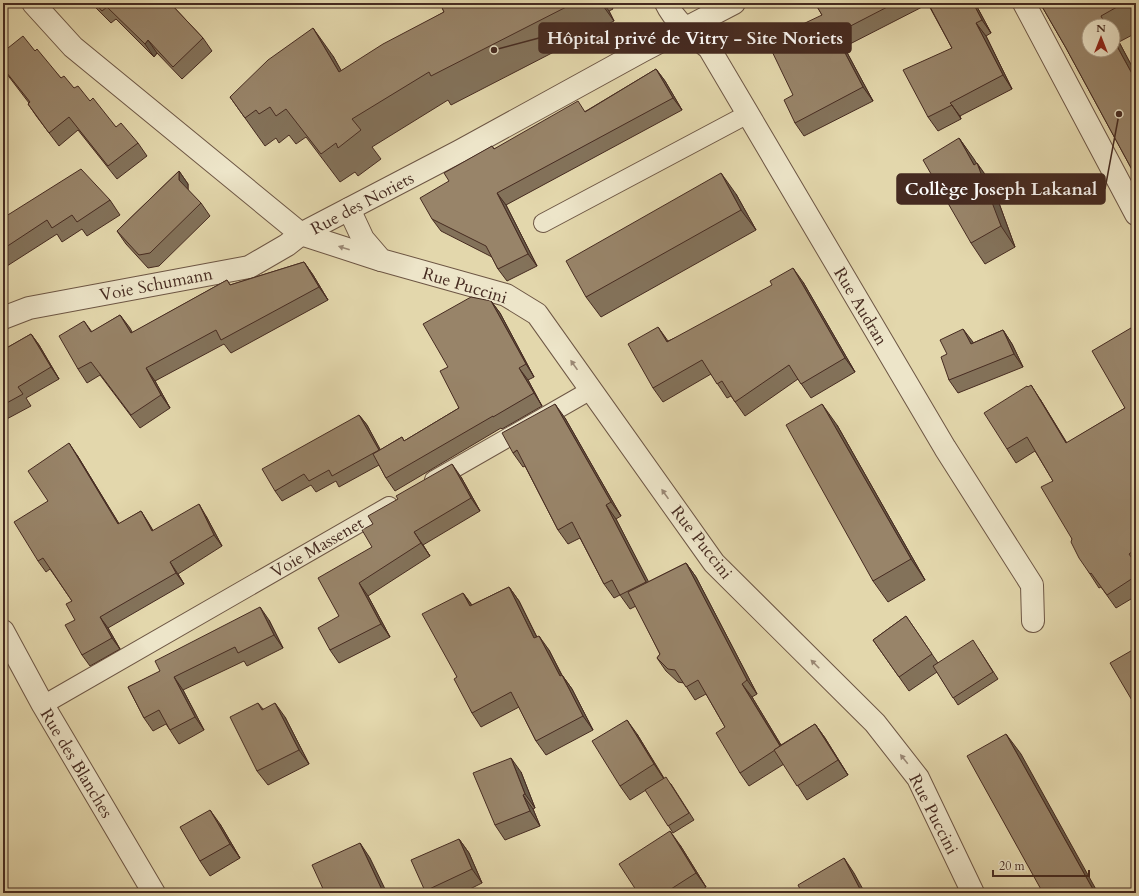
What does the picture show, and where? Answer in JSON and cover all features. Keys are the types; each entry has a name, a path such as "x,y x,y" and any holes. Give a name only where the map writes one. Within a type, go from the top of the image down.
{"street":[{"name":"Rue des Noriets","path":"33,3 73,46 301,234 460,151 642,51 686,30 734,3"},
{"name":"Rue Audran","path":"666,3 670,11 686,30 709,48 945,448 1032,585 1033,621"},
{"path":"1024,3 1136,214"},
{"path":"349,209 363,239 381,260"},
{"name":"Rue Puccini","path":"301,234 381,260 506,294 538,314 714,563 875,723 918,778 973,893"},
{"name":"Voie Schumann","path":"3,318 29,308 248,267 287,246 301,234"},
{"name":"Rue des Blanches","path":"3,631 43,705 154,893"}],"lane":[{"path":"543,223 748,114"},
{"name":"Voie Massenet","path":"43,705 591,390"}],"building":[{"path":"95,3 170,3 203,38 173,67 148,40 145,44 107,7 102,11"},
{"path":"440,3 574,3 431,76 429,72 352,119 361,130 338,148 336,143 321,154 286,109 276,116 270,107 259,114 256,110 245,118 230,97 268,60 313,28 339,72 383,44 444,12"},
{"path":"815,3 895,3 835,34 863,87 795,123 784,100 793,95 767,41 822,15"},
{"path":"928,3 973,3 982,20 976,23 1003,75 950,103 952,105 928,117 903,70 952,48"},
{"path":"1040,3 1124,3 1101,16 1102,18 1081,18 1081,58 1121,58 1121,54 1136,81 1136,177"},
{"path":"23,36 35,51 37,49 61,78 64,76 74,88 78,86 90,101 93,98 116,127 121,123 138,143 108,166 69,117 49,133 28,104 30,102 3,68 3,52"},
{"path":"656,69 673,98 497,193 528,254 498,269 486,246 432,219 420,198 449,181 444,173 492,146 494,149 578,101 585,112"},
{"path":"959,138 974,165 977,163 1001,226 971,243 923,160"},
{"path":"81,169 110,200 77,222 72,215 52,228 47,220 3,249 3,218"},
{"path":"179,171 179,180 201,203 150,253 139,255 117,231"},
{"path":"721,173 741,210 586,297 566,261"},
{"path":"304,262 319,287 221,340 216,330 146,368 161,395 131,415 91,362 78,369 59,336 84,321 91,332 120,315 131,333 227,280 230,285"},
{"path":"793,268 845,358 801,384 789,365 735,402 722,381 717,384 702,360 653,388 628,344 658,327 667,342 772,285 770,281"},
{"path":"471,297 491,301 526,364 519,368 534,393 386,478 373,454 402,437 404,441 459,408 440,371 448,367 423,324"},
{"path":"1136,325 1136,549 1129,554 1136,564 1136,576 1107,595 1079,558 1071,542 1072,539 1041,487 1053,481 1027,437 1007,449 984,413 1031,385 1066,443 1125,408 1092,351"},
{"path":"963,329 971,344 1003,330 1014,354 949,380 941,357 947,354 940,340"},
{"path":"31,334 51,367 18,387 23,394 3,405 3,350"},
{"path":"555,404 611,502 606,505 646,582 620,595 612,580 604,584 572,522 558,530 517,450 513,453 502,433"},
{"path":"822,404 911,559 873,581 786,425"},
{"path":"359,415 379,450 332,476 329,470 309,481 304,474 275,491 262,469"},
{"path":"69,443 118,524 141,511 152,531 199,504 214,535 170,562 176,573 100,617 112,638 82,655 65,625 75,620 66,604 72,601 43,558 38,561 14,522 48,501 28,471"},
{"path":"452,464 471,498 414,532 421,543 359,583 381,624 330,650 318,628 339,616 318,578 372,547 362,530 373,524 368,516 398,499 396,496"},
{"path":"686,563 747,680 742,684 780,746 740,773 716,733 725,727 698,680 686,687 675,670 668,669 657,658 660,654 628,592"},
{"path":"509,587 534,638 539,636 560,676 562,675 583,716 536,741 511,692 472,713 454,679 457,677 422,614 463,593 470,606"},
{"path":"260,607 274,635 238,653 235,647 174,677 195,717 170,730 159,710 144,718 128,687 160,671 155,661"},
{"path":"906,616 932,654 899,677 873,640"},
{"path":"973,640 993,672 953,698 933,666"},
{"path":"1136,648 1136,700 1133,702 1110,663"},
{"path":"258,703 262,710 275,703 299,750 257,771 230,717"},
{"path":"627,720 654,764 620,786 592,741"},
{"path":"815,724 838,760 797,786 774,750"},
{"path":"1006,734 1095,893 1043,893 967,756"},
{"path":"511,758 530,811 495,825 473,773"},
{"path":"666,777 689,813 668,826 645,790"},
{"path":"210,810 230,844 200,861 180,827"},
{"path":"670,831 696,873 671,889 673,893 638,893 619,864"},
{"path":"459,839 472,869 425,891 411,860"},
{"path":"360,843 383,892 325,893 312,865"},
{"path":"844,858 862,893 802,893 798,885"}],"place":[{"name":"Hôpital privé de Vitry - Site Noriets","path":"494,50"},
{"name":"Collège Joseph Lakanal","path":"1119,114"}]}
